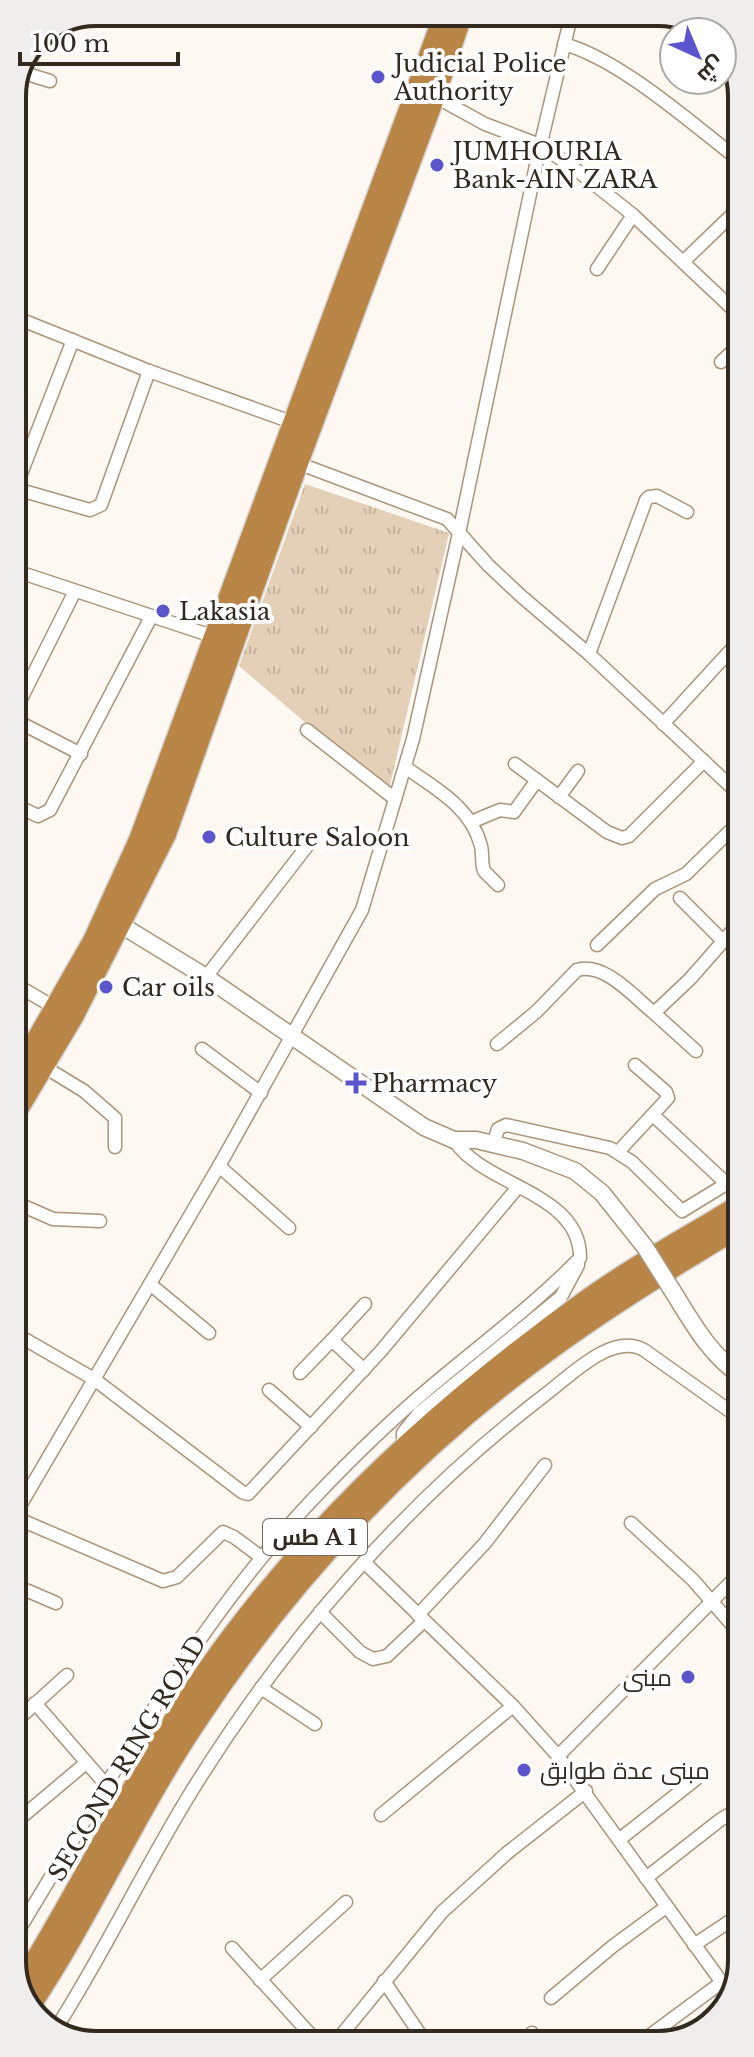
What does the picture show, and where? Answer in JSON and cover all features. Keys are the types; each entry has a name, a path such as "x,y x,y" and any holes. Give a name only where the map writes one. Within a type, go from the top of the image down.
{"highway":[{"path":"427,92 443,26"},
{"path":"26,1094 121,925 165,834 215,637 302,426 427,92 456,26"},
{"path":"26,1061 94,941 188,744 288,460"},
{"name":"SECOND RING ROAD","path":"27,1974 132,1790 226,1644 295,1558 403,1448 464,1393 593,1297 728,1213"},
{"name":"SECOND RING ROAD","path":"35,1996 78,1926 146,1801 196,1721 249,1644 328,1549 411,1465 510,1379 634,1290 728,1233"}],"street":[{"path":"26,1496 293,1038 362,910 405,767 568,26"},
{"path":"564,44 586,51 616,68 728,152"},
{"path":"29,75 50,81"},
{"path":"427,92 485,124 540,145 574,168 633,215 728,304"},
{"path":"597,269 633,215"},
{"path":"684,261 728,219"},
{"path":"26,322 149,371 302,426"},
{"path":"26,459 73,340"},
{"path":"721,362 728,355"},
{"path":"26,492 90,510 101,505 149,371"},
{"path":"288,460 442,515 521,596 589,654 728,784"},
{"path":"589,654 646,500 657,496 687,512"},
{"path":"26,574 215,637"},
{"path":"26,691 75,591"},
{"path":"26,810 38,816 50,810 151,617"},
{"path":"663,724 728,653"},
{"path":"26,724 81,754"},
{"path":"307,730 395,799"},
{"path":"515,764 607,832 622,838 629,836 704,761"},
{"path":"405,767 462,808 482,849 484,871 498,885"},
{"path":"559,797 578,771"},
{"path":"471,822 500,810 514,812 537,780"},
{"path":"597,945 655,889 686,874 728,833"},
{"path":"206,977 311,841"},
{"path":"680,898 722,940"},
{"path":"121,925 206,977 424,1127 454,1140 493,1144 543,1157 575,1171 602,1193 645,1247 702,1339 728,1366"},
{"path":"654,1013 690,979 728,934"},
{"path":"497,1044 536,1012 577,970 586,968 598,970 609,977 696,1051"},
{"path":"26,991 57,1009"},
{"path":"202,1049 261,1093"},
{"path":"618,1152 668,1095 635,1065"},
{"path":"43,1066 84,1091 115,1118 115,1147"},
{"path":"493,1144 498,1129 506,1125 593,1142 618,1152 632,1162 682,1211 727,1184 653,1115"},
{"path":"403,1448 401,1441 405,1430 430,1403 561,1297 577,1270 580,1258 577,1238 568,1222 543,1200 474,1163 454,1140"},
{"path":"219,1166 289,1228"},
{"path":"26,1340 94,1379 246,1494 364,1370 518,1187"},
{"path":"26,1207 53,1219 100,1221"},
{"path":"26,1918 199,1639 261,1557 371,1441 430,1387 539,1299 580,1258"},
{"path":"150,1284 209,1333"},
{"path":"300,1373 365,1304"},
{"path":"332,1340 364,1370"},
{"path":"61,2021 93,1969 172,1824 261,1688 320,1612 364,1562 419,1505 482,1447 548,1393 615,1345 633,1345 644,1350 728,1410"},
{"path":"269,1390 311,1427"},
{"path":"320,1612 364,1656 373,1659 387,1656 485,1543 545,1465"},
{"path":"26,1522 163,1581 177,1577 223,1532 261,1557"},
{"path":"631,1523 713,1600 728,1619"},
{"path":"364,1562 513,1706 558,1756 722,1982 656,2031"},
{"path":"558,1756 728,1585"},
{"path":"26,1590 56,1603"},
{"path":"26,1712 67,1675"},
{"path":"261,1688 315,1724"},
{"path":"35,1703 107,1786"},
{"path":"381,1815 513,1706"},
{"path":"26,1812 86,1763"},
{"path":"620,1839 696,1779"},
{"path":"344,2031 442,1912 507,1853 586,1791"},
{"path":"646,1878 728,1815"},
{"path":"260,1980 346,1902"},
{"path":"551,1998 666,1907"},
{"path":"694,1945 728,1922"},
{"path":"232,1948 307,2031"},
{"path":"384,1981 418,2031"}],"green space":[{"path":"305,484 449,533 390,785 381,787 239,666"}],"place":[{"name":"Judicial Police Authority","path":"378,77"},
{"name":"JUMHOURIA Bank-AIN ZARA","path":"437,165"},
{"name":"Lakasia","path":"163,611"},
{"name":"Culture Saloon","path":"209,837"},
{"name":"Car oils","path":"106,987"},
{"name":"Pharmacy","path":"356,1083"},
{"name":"مبنى","path":"688,1677"},
{"name":"مبنى عدة طوابق","path":"524,1770"}]}
